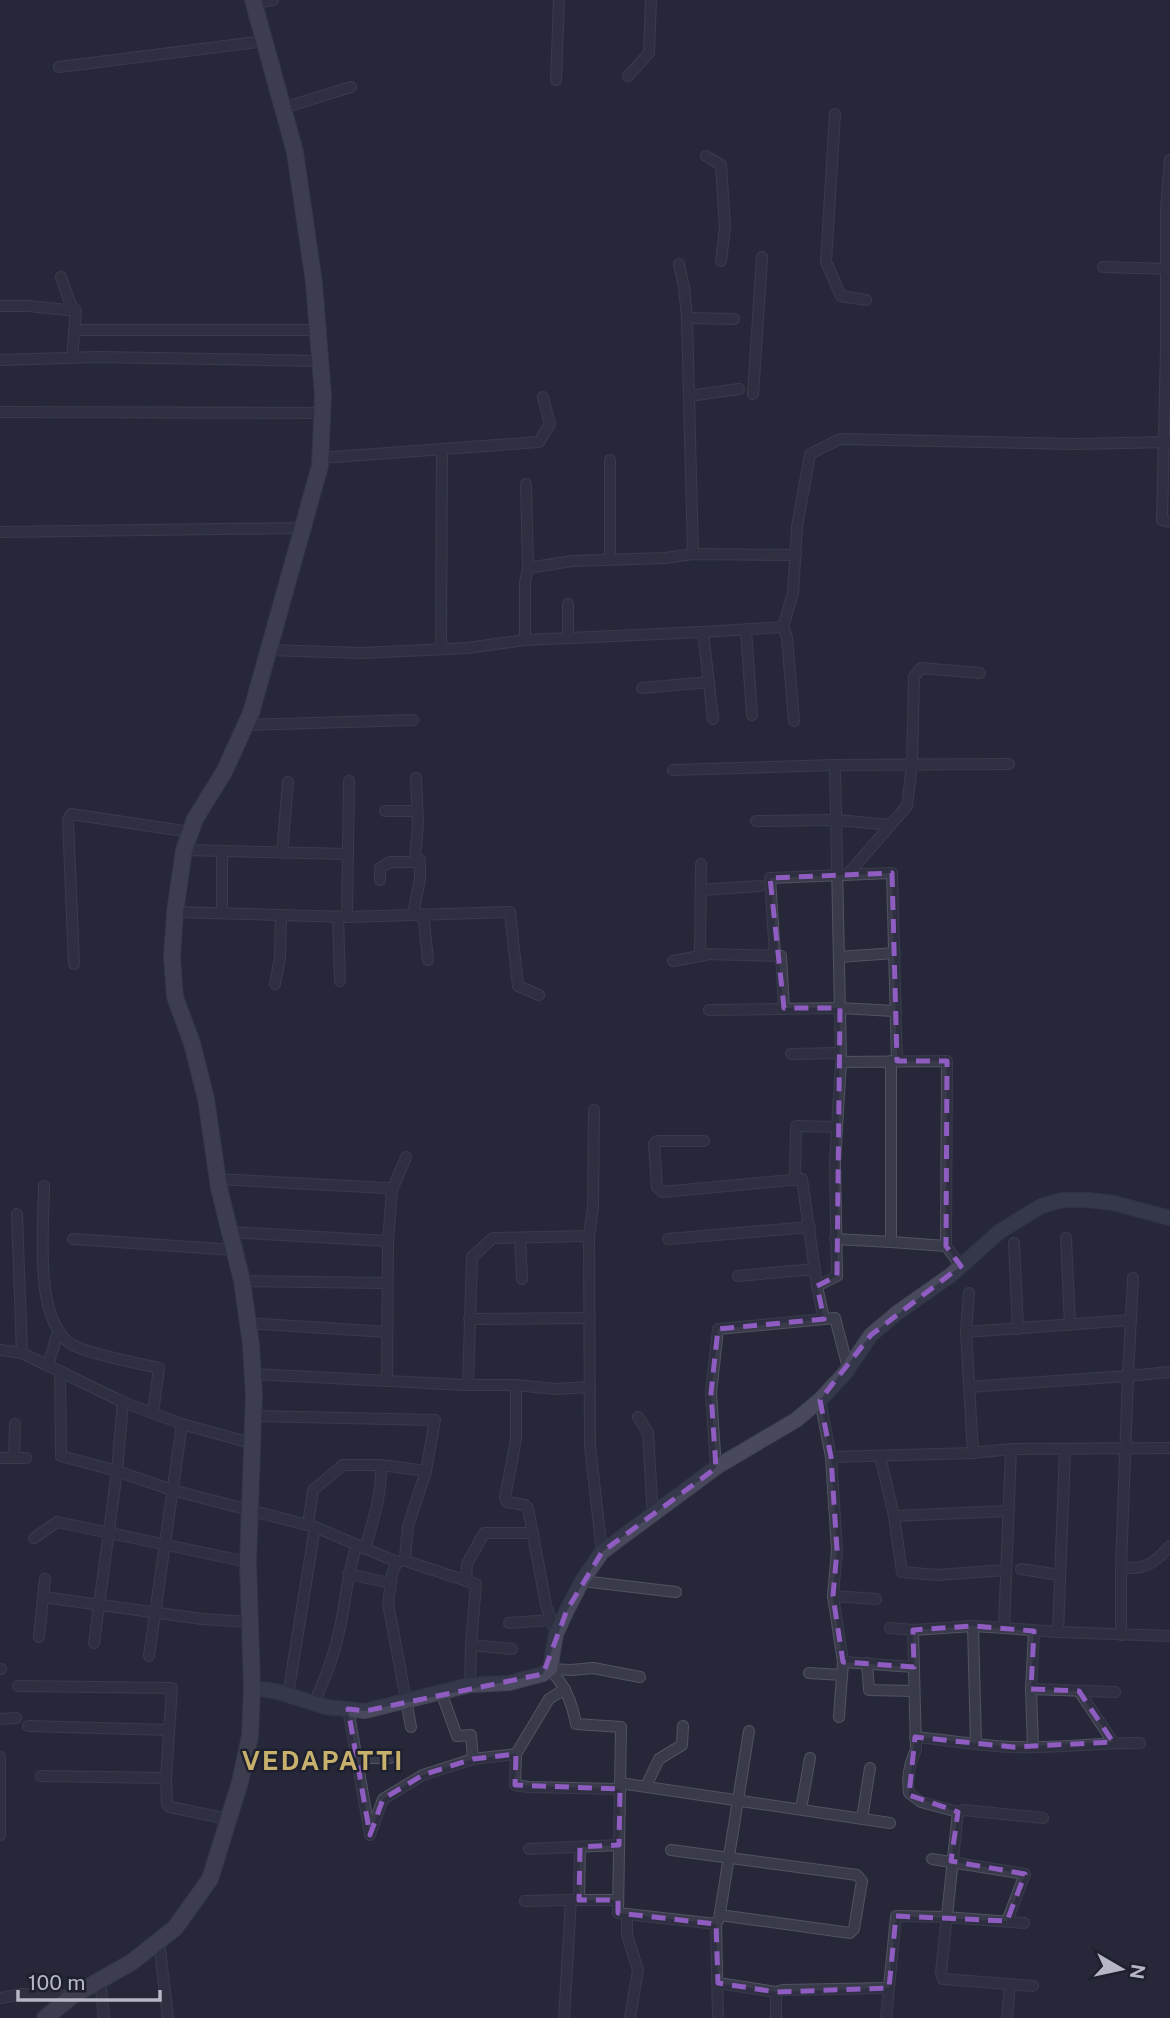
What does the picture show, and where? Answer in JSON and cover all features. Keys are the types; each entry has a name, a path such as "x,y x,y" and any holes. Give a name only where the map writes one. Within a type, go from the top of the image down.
{"main road":[{"path":"45,2018 72,1996 132,1962 175,1928 210,1879 240,1782 250,1736 252,1688 248,1562 254,1416 248,1323 242,1281 217,1180 206,1099 192,1043 175,997 172,958 184,850 195,819 224,772 251,713 320,458 322,413 314,283 295,152 254,2"}],"street":[{"path":"254,2 273,0"},
{"path":"556,80 559,0"},
{"path":"628,76 649,53 651,0"},
{"path":"60,67 265,41"},
{"path":"283,108 352,87"},
{"path":"835,114 826,262 841,296 866,300"},
{"path":"706,156 721,165 726,227 721,261"},
{"path":"1170,160 1167,442 1162,520 1170,522"},
{"path":"753,394 762,257"},
{"path":"679,264 687,318 693,554"},
{"path":"1103,267 1168,269"},
{"path":"61,277 76,311 72,358"},
{"path":"0,306 76,311"},
{"path":"687,318 734,319"},
{"path":"74,330 317,330"},
{"path":"0,360 72,358 320,361"},
{"path":"689,396 739,389"},
{"path":"320,458 539,442 550,424 543,397"},
{"path":"0,412 322,413"},
{"path":"794,721 787,637 783,627 793,593 797,527 810,454 840,439 1075,444 1167,442"},
{"path":"441,649 442,449"},
{"path":"610,460 610,559"},
{"path":"524,640 525,583 528,568 526,484"},
{"path":"0,532 302,528"},
{"path":"528,568 572,561 664,558 693,554 796,555"},
{"path":"568,604 568,638"},
{"path":"267,650 362,653 441,649 524,640 783,627"},
{"path":"746,629 752,715"},
{"path":"703,632 713,719"},
{"path":"843,874 907,806 912,765 914,677 921,668 980,673"},
{"path":"642,688 709,682"},
{"path":"245,725 413,720"},
{"path":"673,770 835,765 1009,764"},
{"path":"817,1286 836,1276 839,957 843,874 837,821 835,765"},
{"path":"416,778 415,858 420,862"},
{"path":"340,981 348,854 349,781"},
{"path":"282,853 288,782"},
{"path":"385,811 417,811"},
{"path":"75,964 68,820 71,814 191,832"},
{"path":"756,821 837,821 891,825"},
{"path":"184,850 348,854"},
{"path":"222,851 222,913"},
{"path":"380,880 380,868 390,862 420,862"},
{"path":"416,914 420,862"},
{"path":"701,864 700,950 705,955"},
{"path":"775,956 770,878 893,874 895,953 891,1242"},
{"path":"701,890 760,886"},
{"path":"175,912 343,917 510,912 518,986 538,995"},
{"path":"416,914 424,922 428,960"},
{"path":"275,984 280,958 281,915"},
{"path":"839,957 895,953"},
{"path":"673,961 705,955 781,956 784,1008"},
{"path":"709,1010 840,1008 894,1011"},
{"path":"791,1054 894,1061 947,1061 946,1246 961,1266"},
{"path":"594,1110 593,1208 589,1236 590,1446 602,1552"},
{"path":"795,1180 796,1126 837,1127"},
{"path":"704,1141 657,1141 654,1144 659,1190 662,1192 802,1179 824,1319"},
{"path":"387,1381 388,1241 393,1190 406,1157"},
{"path":"217,1180 393,1190"},
{"path":"44,1186 44,1296 58,1332 73,1346 159,1368 153,1413"},
{"path":"554,1627 602,1552 716,1468 796,1420 820,1400 848,1368 871,1335 1020,1217 1041,1206 1063,1200 1114,1203 1170,1218"},
{"path":"17,1214 22,1353"},
{"path":"668,1239 810,1227"},
{"path":"230,1232 388,1241"},
{"path":"468,1384 471,1257 493,1238 589,1236"},
{"path":"520,1238 522,1279"},
{"path":"1066,1238 1070,1325"},
{"path":"73,1239 234,1250"},
{"path":"835,1239 946,1246"},
{"path":"1014,1243 1018,1329"},
{"path":"738,1276 815,1269"},
{"path":"1121,1635 1121,1567 1133,1278"},
{"path":"242,1281 387,1283"},
{"path":"969,1293 966,1332 973,1453"},
{"path":"469,1319 590,1318"},
{"path":"716,1468 712,1392 718,1329 835,1318 848,1368"},
{"path":"966,1332 1131,1321"},
{"path":"248,1323 387,1332"},
{"path":"48,1365 58,1332"},
{"path":"0,1350 22,1353 123,1402 182,1424 254,1444"},
{"path":"60,1371 61,1456 172,1490 311,1526 400,1561 476,1584 470,1685"},
{"path":"969,1387 1170,1372"},
{"path":"253,1374 555,1389 590,1387"},
{"path":"516,1385 516,1439 505,1498 507,1502 528,1508 546,1605 554,1627 550,1669 572,1700 576,1724 621,1727 618,1913 718,1919 850,1933 854,1929 862,1881 857,1875 671,1850"},
{"path":"820,1400 831,1457 837,1550 833,1596 843,1662 839,1717"},
{"path":"94,1643 117,1471 123,1402"},
{"path":"254,1416 435,1420 426,1471 408,1526 406,1553 390,1583 388,1603 411,1727"},
{"path":"638,1417 648,1433 653,1516"},
{"path":"14,1458 15,1424"},
{"path":"149,1656 182,1424"},
{"path":"831,1457 1011,1450 1170,1448"},
{"path":"1004,1628 1011,1450"},
{"path":"1058,1632 1065,1450"},
{"path":"880,1456 894,1516 902,1572 937,1575 1005,1570"},
{"path":"0,1458 26,1458"},
{"path":"288,1695 311,1526 313,1490 342,1465 381,1465 426,1471"},
{"path":"314,1703 326,1678 338,1636 348,1574 378,1504 382,1482 381,1465"},
{"path":"894,1516 1007,1511"},
{"path":"34,1538 57,1522 248,1562"},
{"path":"466,1580 467,1564 484,1533 533,1533"},
{"path":"1121,1567 1132,1569 1156,1563 1170,1546"},
{"path":"1021,1569 1060,1575"},
{"path":"348,1574 390,1583"},
{"path":"39,1637 45,1579"},
{"path":"582,1581 676,1591"},
{"path":"833,1596 876,1599"},
{"path":"43,1597 202,1619 250,1622"},
{"path":"509,1622 554,1627"},
{"path":"890,1628 913,1630 973,1626 1170,1636"},
{"path":"973,1626 976,1743"},
{"path":"913,1630 916,1750 911,1760 907,1782 909,1793 921,1802 958,1812 964,1810 1044,1818"},
{"path":"1033,1747 1031,1689 1034,1631"},
{"path":"471,1644 512,1649"},
{"path":"843,1662 914,1667"},
{"path":"867,1663 869,1690 914,1691"},
{"path":"252,1688 314,1703 365,1711 470,1685 509,1683 543,1674 550,1669 593,1668 640,1677"},
{"path":"809,1673 842,1675"},
{"path":"18,1686 172,1688 166,1778 167,1804 170,1807 228,1819"},
{"path":"565,1689 549,1699 516,1754 516,1785 646,1786 890,1824"},
{"path":"1031,1689 1115,1692"},
{"path":"1079,1691 1113,1742"},
{"path":"440,1692 457,1736 471,1735 473,1759"},
{"path":"348,1709 370,1835 383,1799 423,1775 473,1759 516,1754"},
{"path":"0,1720 16,1718"},
{"path":"28,1726 169,1730"},
{"path":"646,1786 659,1759 682,1745 683,1727"},
{"path":"718,2018 718,1919 740,1800 749,1731"},
{"path":"915,1737 1013,1747 1140,1743"},
{"path":"0,1757 0,1835"},
{"path":"357,1758 390,1758"},
{"path":"801,1809 810,1758"},
{"path":"862,1819 870,1768"},
{"path":"41,1776 166,1778"},
{"path":"958,1812 945,1917 941,1972 943,1979 1033,1986"},
{"path":"528,1849 619,1845"},
{"path":"564,2018 580,1847"},
{"path":"932,1859 1025,1874 1007,1922"},
{"path":"525,1901 618,1900"},
{"path":"626,1914 627,1935 638,1970 630,2018"},
{"path":"886,2018 896,1916 1024,1923"},
{"path":"159,1941 168,2018"},
{"path":"100,1979 104,2018"},
{"path":"718,1983 775,1992 889,1988"},
{"path":"1007,2018 1010,1984"},
{"path":"775,1992 776,2018"},
{"path":"0,1998 22,1994 72,1996"}],"highlighted area":[{"path":"892,873 897,1061 947,1061 946,1246 961,1266 871,1335 820,1400 831,1457 837,1550 833,1596 843,1662 914,1667 913,1630 973,1626 1034,1631 1031,1689 1079,1691 1113,1742 1013,1747 915,1737 909,1795 958,1812 951,1861 1025,1874 1007,1921 896,1916 889,1988 776,1992 718,1983 716,1924 618,1913 618,1900 579,1900 580,1847 619,1845 620,1789 515,1785 516,1754 473,1759 423,1775 383,1799 370,1835 348,1709 365,1711 543,1674 567,1610 602,1552 716,1468 711,1393 718,1329 824,1319 817,1286 837,1276 840,1008 784,1008 770,878"}],"district":[{"name":"VEDAPATTI","path":"323,1760"}]}
